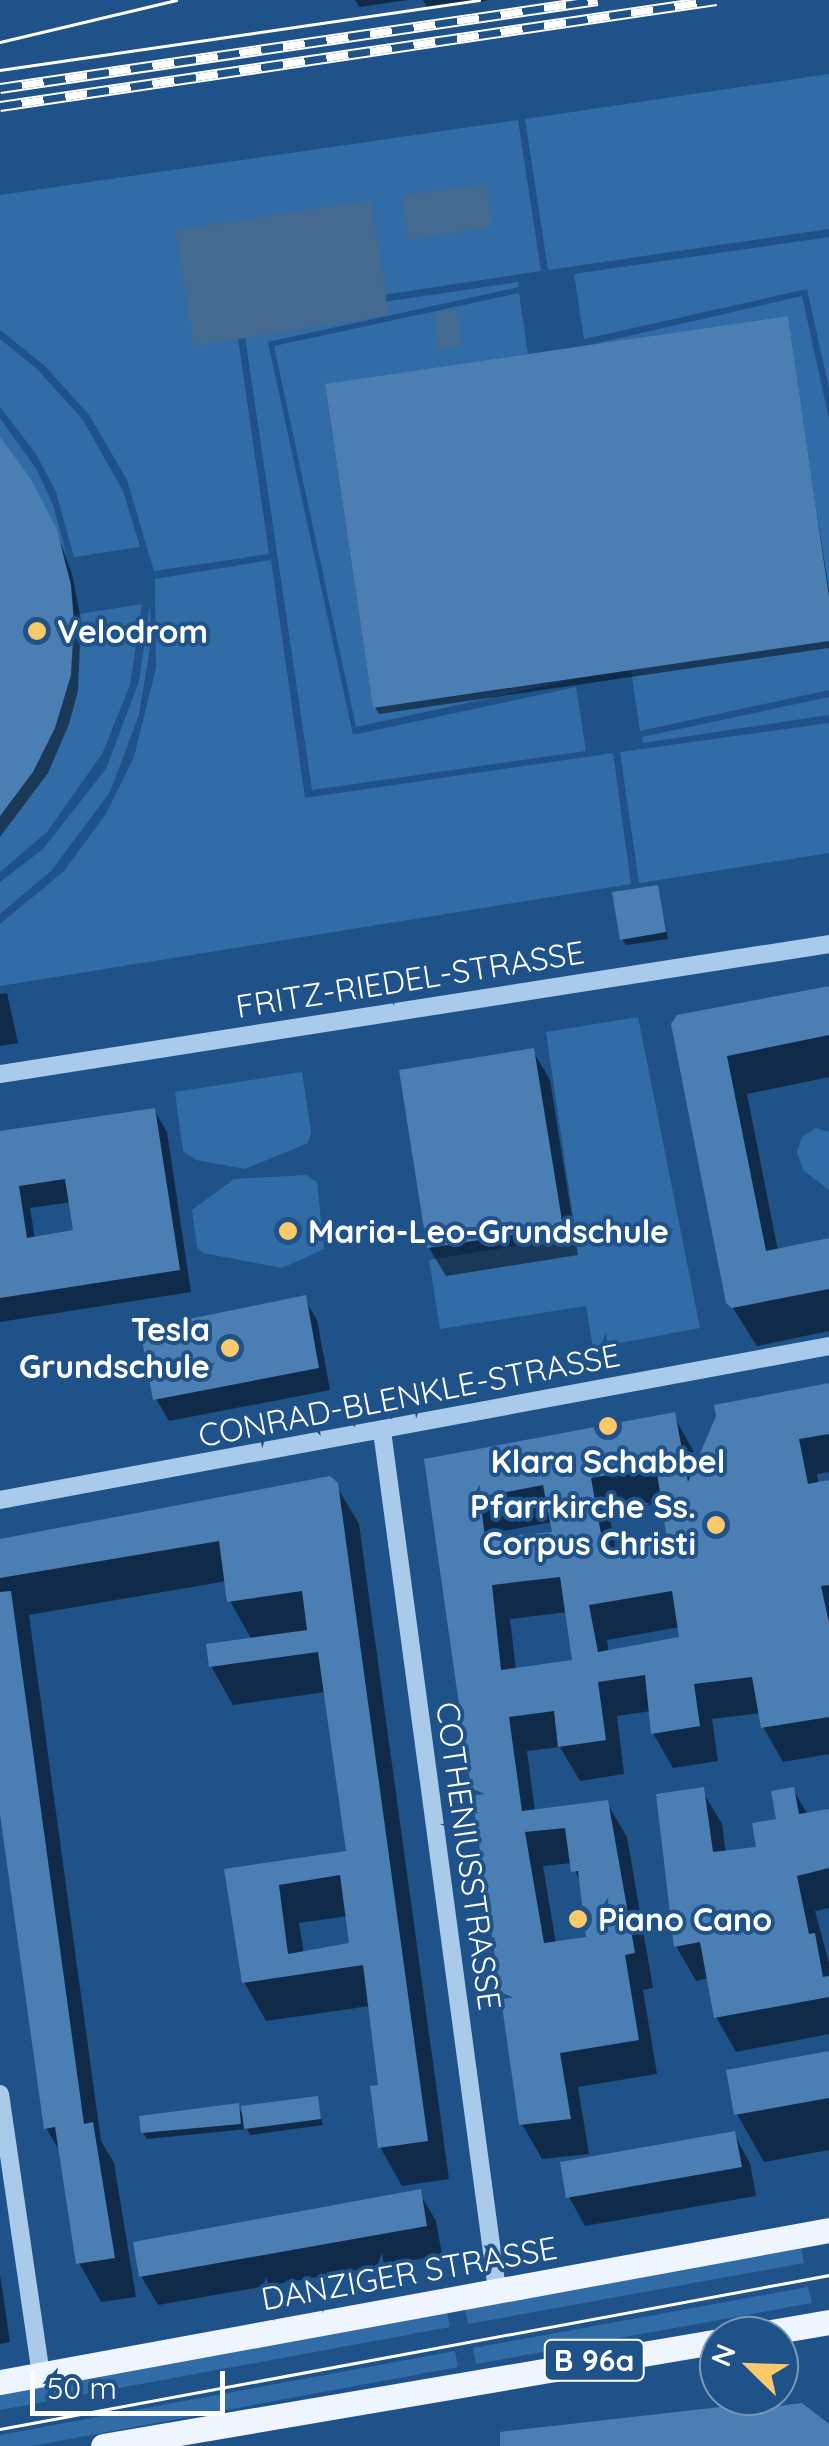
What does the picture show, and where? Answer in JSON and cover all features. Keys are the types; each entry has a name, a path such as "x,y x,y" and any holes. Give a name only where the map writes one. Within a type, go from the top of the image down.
{"main road":[{"name":"DANZIGER STRASSE","path":"0,2382 829,2230"},
{"path":"799,2327 829,2322"},
{"name":"B 96a","path":"103,2446 699,2343"}],"street":[{"name":"FRITZ-RIEDEL-STRASSE","path":"0,1074 829,944"},
{"name":"CONRAD-BLENKLE-STRASSE","path":"0,1500 829,1346"},
{"name":"COTHENIUSSTRASSE","path":"382,1431 497,2290"},
{"path":"0,2094 41,2374"}],"shaded area":[{"path":"829,74 829,229 548,270 525,119"},
{"path":"518,120 541,271 235,317 269,554 154,571 127,480 90,416 45,366 0,330 0,195"},
{"path":"485,184 492,227 409,240 403,196"},
{"path":"370,200 389,315 194,346 176,231"},
{"path":"829,237 829,388 807,289 584,339 574,274"},
{"path":"518,282 519,287 268,342 353,735 576,687 586,751 312,790 243,323"},
{"path":"519,293 528,354 325,385 373,708 576,679 356,727 274,346"},
{"path":"802,296 829,419 829,597 788,316 585,346"},
{"path":"457,310 462,346 439,349 434,313"},
{"path":"0,339 37,369 83,420 123,491 140,547 74,557 56,492 36,454 0,407"},
{"path":"0,418 37,470 53,505 67,556 31,479 0,439"},
{"path":"271,560 305,798 613,753 631,884 0,986 0,924 64,871 106,814 134,757 156,668 155,579"},
{"path":"142,604 130,685 102,754 47,832 0,872 0,815 33,772 55,728 71,675 74,615"},
{"path":"150,604 151,642 139,715 110,792 51,871 0,914 0,882 43,849 106,769 139,681"},
{"path":"829,641 829,690 640,731 631,670"},
{"path":"829,697 829,715 643,743 642,737"},
{"path":"829,723 829,853 639,883 620,752"},
{"path":"638,1017 700,1328 593,1348 586,1306 440,1329 429,1260 576,1236 546,1032"},
{"path":"302,1072 311,1132 308,1143 245,1169 196,1160 183,1151 175,1092"},
{"path":"816,1128 829,1132 829,1190 803,1170 797,1152 802,1137"},
{"path":"306,1175 317,1182 324,1249 282,1268 203,1253 197,1247 192,1210 234,1179"},
{"path":"801,2246 804,2263 468,2324 465,2308"},
{"path":"808,2287 812,2303 740,2316 699,2316 699,2324 476,2364 473,2348"},
{"path":"447,2312 450,2327 0,2410 0,2393"},
{"path":"455,2351 458,2367 32,2446 0,2446 0,2435"}],"building":[{"path":"788,316 829,597 829,641 373,708 325,384"},
{"name":"Velodrom","path":"0,437 31,479 57,530 71,585 74,622 71,675 55,728 33,772 0,816"},
{"path":"658,885 666,932 620,940 612,892"},
{"path":"829,986 829,1035 727,1056 766,1251 829,1238 829,1289 732,1308 726,1303 671,1024 677,1015"},
{"path":"534,1048 563,1227 427,1248 399,1070"},
{"path":"155,1108 180,1270 0,1298 0,1131","holes":["65,1179 73,1230 27,1238 19,1186"]},
{"name":"Tesla Grundschule","path":"306,1295 319,1368 153,1400 140,1329"},
{"path":"829,1383 829,1434 799,1439 808,1484 829,1480 829,1585 821,1586 829,1623 829,1717 761,1728 752,1677 694,1684 700,1726 651,1734 645,1675 598,1682 606,1740 558,1747 554,1711 509,1717 522,1811 608,1800 635,1953 625,1955 639,2040 560,2053 571,2119 519,2125 424,1459 675,1412 688,1482 716,1416 714,1405","holes":["656,1466 667,1539 604,1550 591,1478","543,1485 552,1532 485,1538 480,1497","560,1577 572,1660 501,1670 492,1585","672,1591 679,1637 598,1652 589,1605","565,1828 571,1872 578,1871 586,1937 544,1943 525,1832"]},
{"path":"330,1476 338,1483 428,2141 378,2148 370,2086 378,2085 363,1965 242,1983 224,1869 346,1851 318,1652 209,1667 206,1644 307,1630 302,1591 227,1602 219,1541 0,1578 0,1539","holes":["340,1875 349,1943 288,1954 279,1885"]},
{"path":"11,1591 84,2124 93,2122 115,2258 76,2264 55,2127 44,2129 0,1814 0,1592"},
{"path":"704,1787 713,1852 756,1847 752,1823 776,1819 771,1791 794,1787 799,1814 829,1809 829,1868 797,1876 809,1934 815,1933 823,1977 829,1976 829,1997 714,2018 700,1942 674,1947 656,1794"},
{"path":"829,2051 829,2098 734,2115 726,2070"},
{"path":"318,2096 321,2119 244,2129 241,2106"},
{"path":"239,2103 241,2124 141,2133 139,2116"},
{"path":"735,2131 742,2167 566,2198 560,2162"},
{"path":"421,2189 427,2226 139,2277 133,2242"},
{"path":"799,2403 829,2424 829,2446 500,2446 500,2432 699,2409 699,2416 799,2416"}],"tram line":[{"path":"0,42 176,0"},
{"path":"0,70 479,0"},
{"path":"0,2429 829,2275"}],"railway":[{"path":"0,88 598,0"},
{"path":"0,106 716,0"}],"place":[{"name":"Velodrom","path":"37,631"},
{"name":"Maria-Leo-Grundschule","path":"288,1231"},
{"name":"Tesla Grundschule","path":"230,1348"},
{"name":"Klara Schabbel","path":"608,1426"},
{"name":"Pfarrkirche Ss. Corpus Christi","path":"716,1525"},
{"name":"Piano Cano","path":"578,1919"}]}
